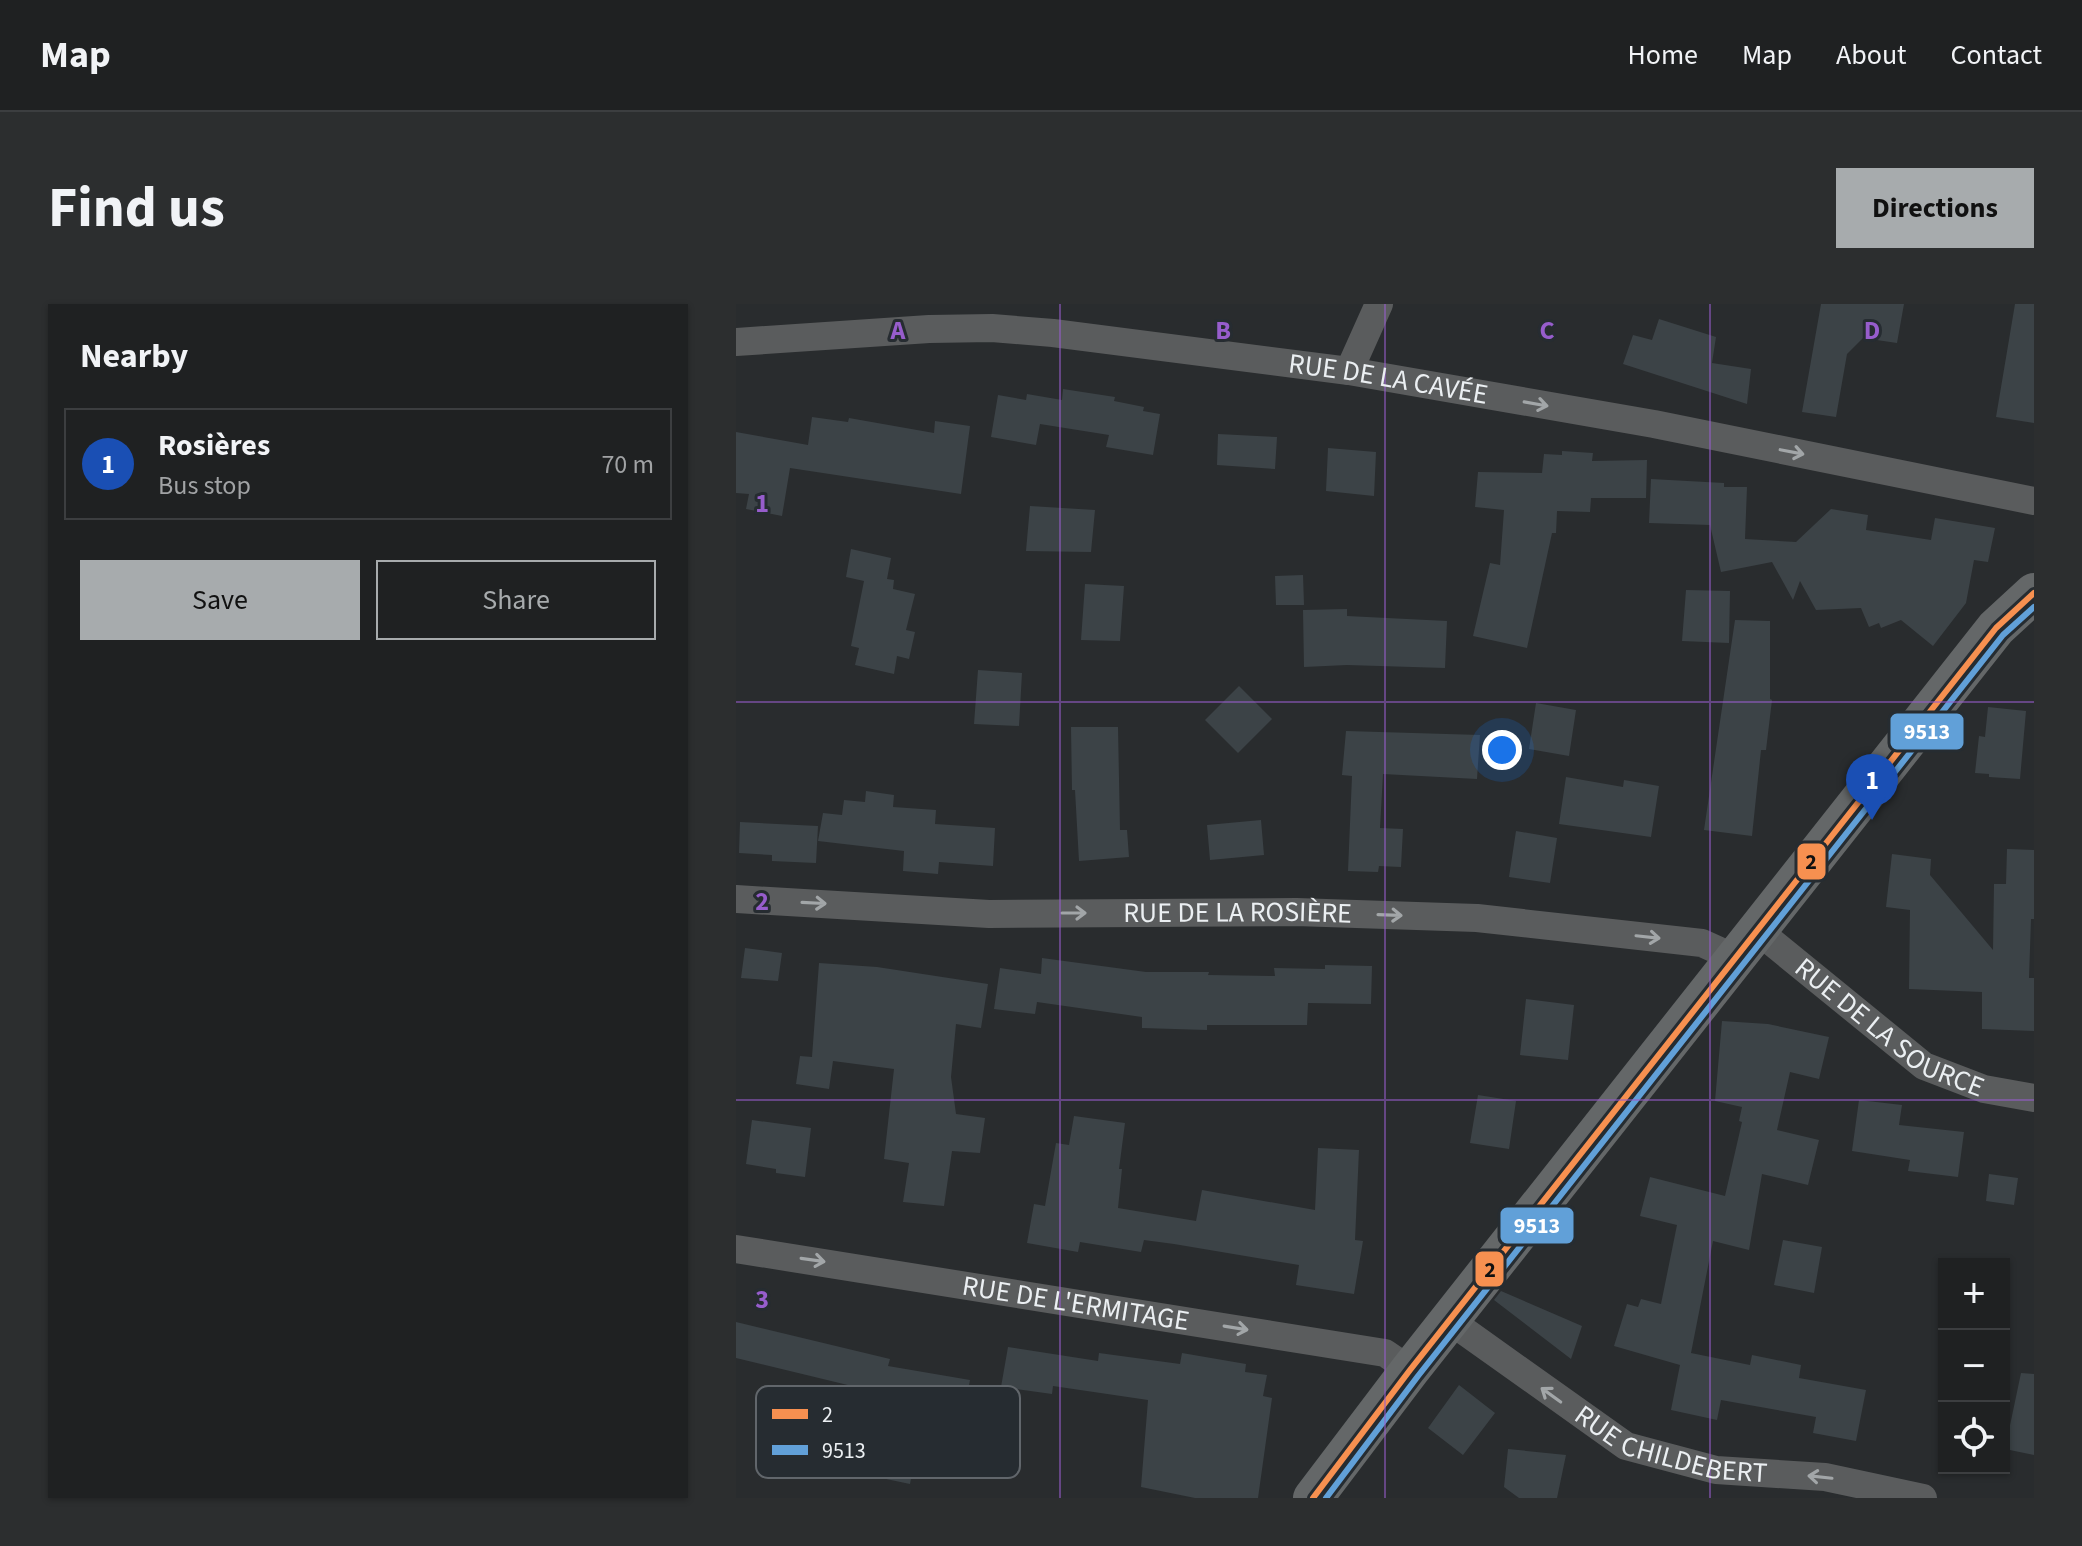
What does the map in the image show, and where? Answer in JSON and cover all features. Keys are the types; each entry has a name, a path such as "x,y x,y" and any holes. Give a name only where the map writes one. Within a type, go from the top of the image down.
{"street":[{"path":"1349,371 1379,304"},
{"name":"RUE DE LA CAVÉE","path":"736,342 929,329 992,328 1349,371 1654,424 2034,501"},
{"path":"1313,1498 1449,1320 1996,628 2034,593"},
{"name":"RUE DE LA ROSIÈRE","path":"736,899 989,914 1296,912 1477,918 1702,943 1746,944"},
{"name":"RUE DE LA SOURCE","path":"1746,944 1924,1066 1984,1089 2034,1098"},
{"name":"RUE DE L'ERMITAGE","path":"736,1249 1385,1353 1410,1370"},
{"name":"RUE CHILDEBERT","path":"1449,1320 1626,1446 1716,1470 1825,1477 1923,1498"}],"building":[{"path":"1821,304 1904,304 1897,343 1863,338 1847,354 1836,417 1802,412"},
{"path":"2015,304 2034,304 2034,423 1996,417"},
{"path":"1659,319 1716,337 1712,363 1751,369 1747,404 1623,364 1633,335 1652,340"},
{"path":"1063,389 1115,397 1114,401 1160,414 1153,455 1106,447 1109,435 1040,424 1036,445 991,437 998,395 1026,400 1027,394 1062,400"},
{"path":"812,417 848,422 849,418 934,433 935,421 970,426 961,494 790,468 782,516 746,509 749,494 736,493 736,432 808,445"},
{"path":"1218,434 1277,437 1275,469 1217,465"},
{"path":"1328,448 1376,452 1374,496 1326,491"},
{"path":"1562,451 1593,453 1592,461 1647,460 1646,498 1591,498 1590,512 1557,511 1556,533 1552,533 1527,648 1473,636 1490,563 1500,565 1504,510 1475,507 1478,472 1542,473 1544,454 1562,455"},
{"path":"1651,479 1747,487 1745,539 1796,542 1831,509 1868,515 1866,530 1931,540 1935,518 1995,528 1988,562 1974,560 1966,603 1933,646 1901,620 1881,628 1879,623 1869,627 1861,608 1816,610 1800,581 1793,600 1772,562 1721,572 1710,525 1649,523"},
{"path":"1030,506 1095,510 1091,552 1026,551"},
{"path":"851,549 891,558 887,579 894,580 893,589 915,594 906,630 915,632 909,659 897,656 894,674 855,665 859,648 851,646 864,581 846,577"},
{"path":"1303,575 1304,605 1276,605 1275,576"},
{"path":"1085,584 1124,586 1120,641 1081,640"},
{"path":"1686,590 1730,591 1729,643 1682,641"},
{"path":"1347,609 1347,616 1447,621 1445,668 1304,667 1303,610"},
{"path":"1735,620 1770,621 1772,700 1766,750 1761,750 1752,836 1704,830"},
{"path":"978,670 1022,673 1019,726 974,724"},
{"path":"1239,686 1272,719 1238,753 1205,720"},
{"path":"1536,703 1576,710 1569,756 1529,749"},
{"path":"1988,707 2026,711 2020,779 1975,773 1979,736 1985,737"},
{"path":"1071,727 1118,727 1120,830 1127,830 1129,857 1079,861 1075,790 1072,790"},
{"path":"1346,731 1480,735 1477,779 1383,774 1380,828 1403,829 1401,867 1379,866 1378,872 1348,871 1352,776 1342,775"},
{"path":"1566,777 1623,787 1624,780 1659,786 1651,837 1559,824"},
{"path":"866,791 894,795 893,807 936,810 935,824 995,828 993,866 939,862 938,874 903,871 904,851 818,841 823,813 842,815 844,800 865,802"},
{"path":"1261,820 1264,855 1210,860 1207,825"},
{"path":"740,822 818,826 816,863 772,861 772,855 739,853"},
{"path":"1516,831 1557,838 1550,883 1509,877"},
{"path":"2007,849 2034,850 2034,919 2031,919 2029,978 2034,978 2034,1031 1982,1029 1982,992 1909,989 1910,910 1886,907 1892,854 1931,859 1930,875 1993,950 1994,884 2006,884"},
{"path":"745,948 782,953 778,981 741,978"},
{"path":"1042,958 1146,972 1209,972 1208,975 1275,976 1274,968 1372,966 1371,1004 1308,1003 1307,1025 1207,1025 1207,1030 1142,1028 1142,1017 1037,1002 1035,1014 994,1009 1000,968 1041,974"},
{"path":"819,963 877,967 988,984 981,1028 956,1024 951,1077 956,1114 985,1118 980,1153 952,1151 944,1206 903,1202 909,1163 884,1159 894,1069 833,1061 829,1089 796,1084 800,1056 812,1057"},
{"path":"1526,999 1574,1005 1568,1060 1520,1055"},
{"path":"1722,1021 1768,1024 1829,1037 1819,1079 1790,1072 1777,1130 1819,1140 1808,1185 1762,1174 1749,1250 1713,1241 1691,1353 1750,1365 1752,1355 1801,1365 1799,1378 1866,1390 1856,1441 1813,1433 1816,1417 1721,1400 1717,1420 1671,1410 1680,1365 1614,1346 1627,1304 1638,1307 1641,1299 1661,1304 1677,1225 1640,1216 1650,1177 1725,1196 1742,1122 1739,1121 1742,1107 1715,1101"},
{"path":"1478,1095 1516,1101 1509,1149 1470,1143"},
{"path":"1859,1100 1902,1105 1899,1125 1964,1132 1958,1177 1908,1171 1910,1160 1852,1151"},
{"path":"1074,1116 1125,1123 1118,1208 1196,1221 1202,1190 1315,1210 1318,1148 1359,1150 1355,1240 1363,1241 1354,1294 1296,1285 1299,1265 1174,1244 1144,1240 1141,1252 1080,1242 1078,1252 1027,1243 1034,1204 1045,1206 1056,1143 1069,1145"},
{"path":"752,1120 811,1128 805,1177 746,1164"},
{"path":"1989,1174 2018,1178 2014,1205 1986,1201"},
{"path":"1783,1240 1822,1247 1814,1293 1774,1285"},
{"path":"1501,1291 1582,1326 1571,1359 1494,1300"},
{"path":"736,1322 890,1359 888,1366 970,1380 969,1386 852,1386 736,1358"},
{"path":"1008,1347 1098,1361 1099,1353 1180,1364 1182,1353 1246,1364 1245,1372 1267,1375 1263,1396 1272,1398 1258,1498 1195,1498 1141,1487 1148,1400 1053,1386 1052,1394 1020,1390 1020,1386 1001,1386"},
{"path":"2021,1373 2034,1374 2034,1455 2010,1450 2010,1425"},
{"path":"1459,1385 1495,1413 1463,1455 1428,1428"},
{"path":"1508,1449 1566,1455 1557,1498 1519,1498 1504,1487"},
{"path":"881,1478 911,1478 910,1484"}],"transit line":[{"name":"2","path":"1313,1498 1410,1370 1996,628 2034,593"},
{"name":"9513","path":"1326,1498 1418,1376 2003,635 2034,607"}],"place":[{"name":"Rosières","path":"1872,820"}]}
